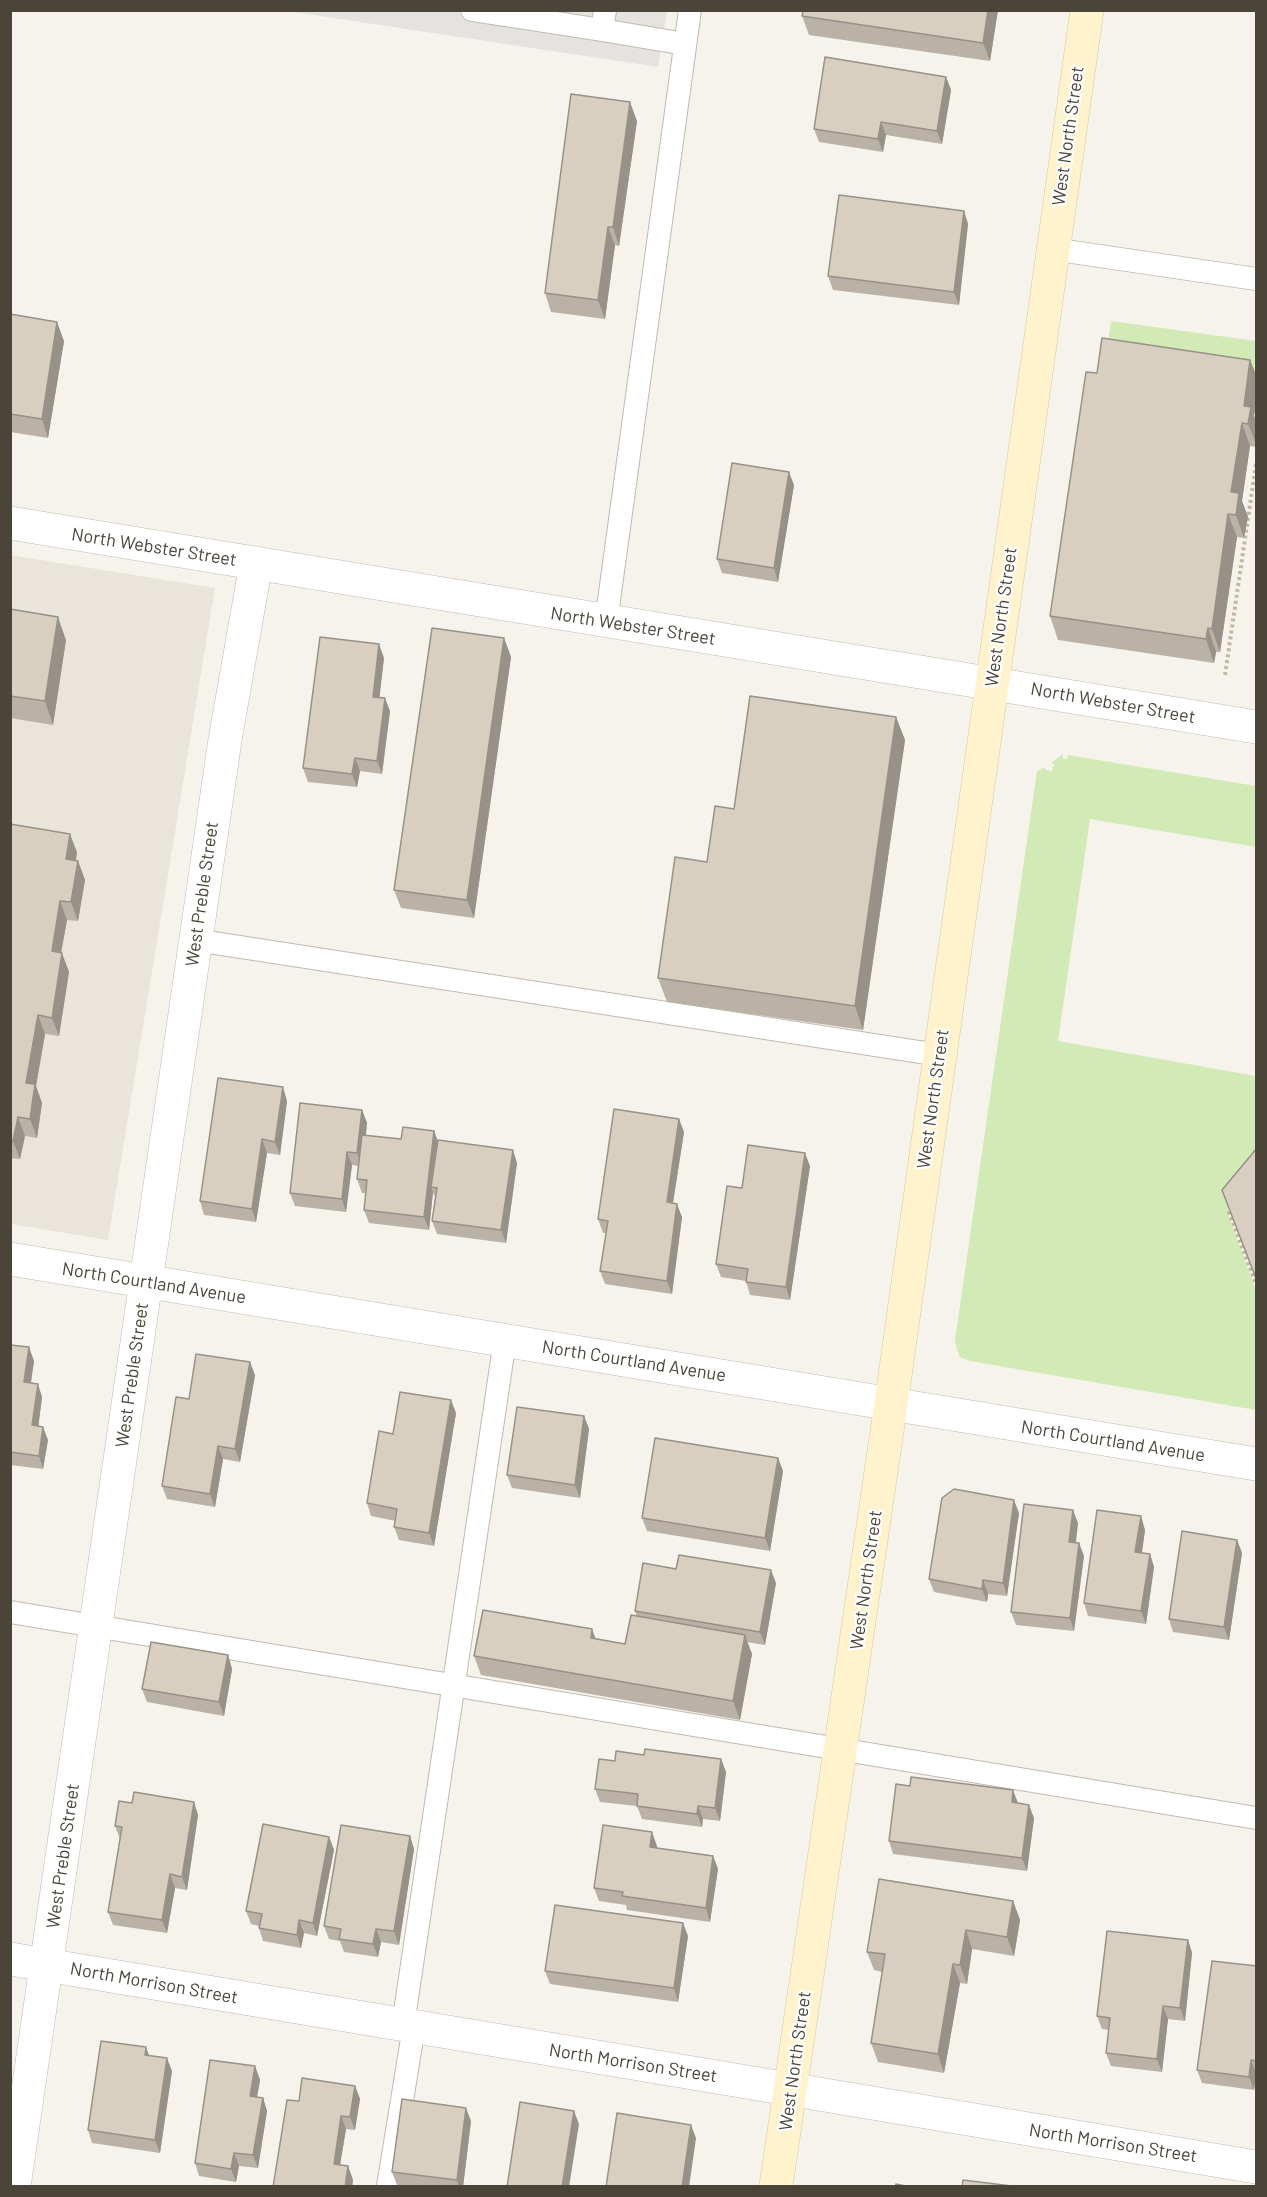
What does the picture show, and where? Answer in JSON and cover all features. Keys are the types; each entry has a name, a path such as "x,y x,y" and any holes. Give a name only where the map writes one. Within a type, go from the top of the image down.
{"street":[{"name":"West North Street","path":"776,2187 891,1404 1087,10"},
{"name":"North Webster Street","path":"10,524 1257,727"},
{"name":"West Preble Street","path":"14,2187 195,940 225,740 256,564"},
{"name":"North Courtland Avenue","path":"10,1259 1257,1464"},
{"name":"North Morrison Street","path":"10,1959 1257,2167"}],"lane":[{"path":"472,10 603,20 686,44"},
{"path":"606,622 690,10"},
{"path":"1052,249 1257,279"},
{"path":"195,940 939,1055"},
{"path":"388,2187 453,1686 505,1340"},
{"path":"10,1612 1257,1818"}],"path":[{"path":"1225,675 1257,464"},
{"path":"1236,1204 1229,1212 1257,1284"}],"shaded area":[{"path":"287,11 667,11 658,67"},
{"path":"10,555 215,588 108,1240 11,1224"}],"green space":[{"path":"1111,321 1256,341 1256,383 1105,361"},
{"path":"1063,754 1063,759 1067,759 1068,755 1256,786 1256,847 1090,819 1058,1041 1256,1076 1256,1175 1227,1211 1256,1291 1256,1410 970,1361 960,1357 957,1350 955,1340 1037,771 1045,767 1045,770 1052,771 1054,764 1051,763"}],"building":[{"path":"803,10 988,10 983,43 802,16"},
{"path":"825,57 946,77 937,131 881,122 878,139 814,129"},
{"path":"571,94 630,102 613,227 608,227 598,300 545,293"},
{"path":"839,195 964,211 954,292 828,276"},
{"path":"10,314 57,322 42,419 10,414"},
{"path":"1102,338 1250,360 1244,406 1251,407 1248,424 1242,423 1231,492 1239,493 1236,515 1228,514 1212,629 1208,628 1206,639 1050,616 1086,372 1097,373"},
{"path":"732,463 789,472 774,568 717,559"},
{"path":"10,609 58,617 45,701 10,696"},
{"path":"432,628 504,638 467,900 394,890"},
{"path":"320,637 379,644 373,697 385,698 377,761 355,758 352,774 303,768"},
{"path":"750,696 896,717 855,1006 658,978 675,857 707,862 715,806 734,809"},
{"path":"10,824 70,834 66,859 78,861 71,902 60,901 52,951 62,953 52,1018 38,1015 26,1083 35,1084 30,1119 18,1117 13,1141 10,1140"},
{"path":"218,1078 283,1087 275,1142 262,1139 252,1209 200,1201"},
{"path":"300,1103 362,1110 357,1153 347,1152 342,1199 290,1193"},
{"path":"614,1109 679,1119 667,1202 677,1204 667,1281 600,1271 608,1221 598,1219"},
{"path":"403,1127 434,1131 424,1217 364,1210 367,1180 357,1179 362,1135 401,1139"},
{"path":"438,1140 513,1150 501,1230 432,1221 437,1188 431,1187"},
{"path":"748,1145 805,1153 786,1287 746,1282 748,1269 716,1264 727,1186 742,1188"},
{"path":"1257,1148 1257,1281 1222,1190"},
{"path":"10,1345 29,1347 24,1382 38,1384 32,1425 43,1427 39,1456 10,1452"},
{"path":"196,1354 250,1362 235,1449 218,1446 210,1494 162,1486 176,1397 189,1399"},
{"path":"400,1392 451,1400 429,1533 394,1527 397,1509 367,1503 379,1431 393,1434"},
{"path":"517,1407 584,1416 575,1485 507,1475"},
{"path":"655,1438 778,1458 765,1538 642,1518"},
{"path":"954,1489 1014,1500 1003,1583 983,1580 982,1589 929,1579 942,1498"},
{"path":"1024,1504 1073,1510 1069,1542 1079,1543 1070,1618 1011,1612"},
{"path":"1097,1510 1141,1516 1135,1552 1150,1554 1141,1611 1084,1603"},
{"path":"1182,1531 1237,1540 1224,1627 1169,1619"},
{"path":"679,1555 771,1570 760,1632 635,1611 643,1563 676,1569"},
{"path":"483,1610 592,1629 591,1638 625,1644 631,1615 745,1635 733,1701 474,1656"},
{"path":"151,1642 228,1655 219,1702 142,1689"},
{"path":"645,1749 721,1759 715,1808 698,1806 697,1814 637,1806 638,1794 595,1789 599,1759 615,1761 616,1751 644,1755"},
{"path":"911,1777 1013,1790 1012,1802 1029,1805 1022,1858 889,1841 896,1784 910,1786"},
{"path":"134,1792 194,1802 182,1877 170,1874 162,1920 108,1912 122,1827 115,1826 119,1801 132,1803"},
{"path":"263,1824 329,1837 313,1923 299,1920 297,1935 259,1928 262,1914 246,1911"},
{"path":"341,1825 410,1836 394,1931 376,1929 373,1944 339,1939 341,1929 324,1926"},
{"path":"603,1825 652,1832 650,1847 713,1856 706,1908 622,1896 623,1892 594,1888"},
{"path":"879,1879 1013,1901 1007,1937 966,1930 960,1965 953,1964 938,2054 871,2043 885,1954 867,1952"},
{"path":"555,1905 683,1923 674,1988 545,1971"},
{"path":"1107,1931 1188,1940 1180,2008 1163,2006 1157,2059 1106,2053 1110,2018 1097,2016"},
{"path":"1212,1961 1257,1966 1257,2061 1251,2060 1249,2077 1197,2070"},
{"path":"101,2041 146,2047 145,2055 167,2058 155,2140 88,2130"},
{"path":"210,2060 255,2066 250,2096 263,2098 253,2155 234,2153 231,2169 195,2163"},
{"path":"302,2078 355,2086 350,2117 341,2116 334,2164 348,2166 345,2187 273,2187 287,2100 299,2101"},
{"path":"402,2099 466,2108 457,2180 392,2172"},
{"path":"520,2102 574,2111 562,2187 507,2187"},
{"path":"617,2113 691,2125 682,2187 606,2187"},
{"path":"963,2180 1020,2187 962,2187"}]}
